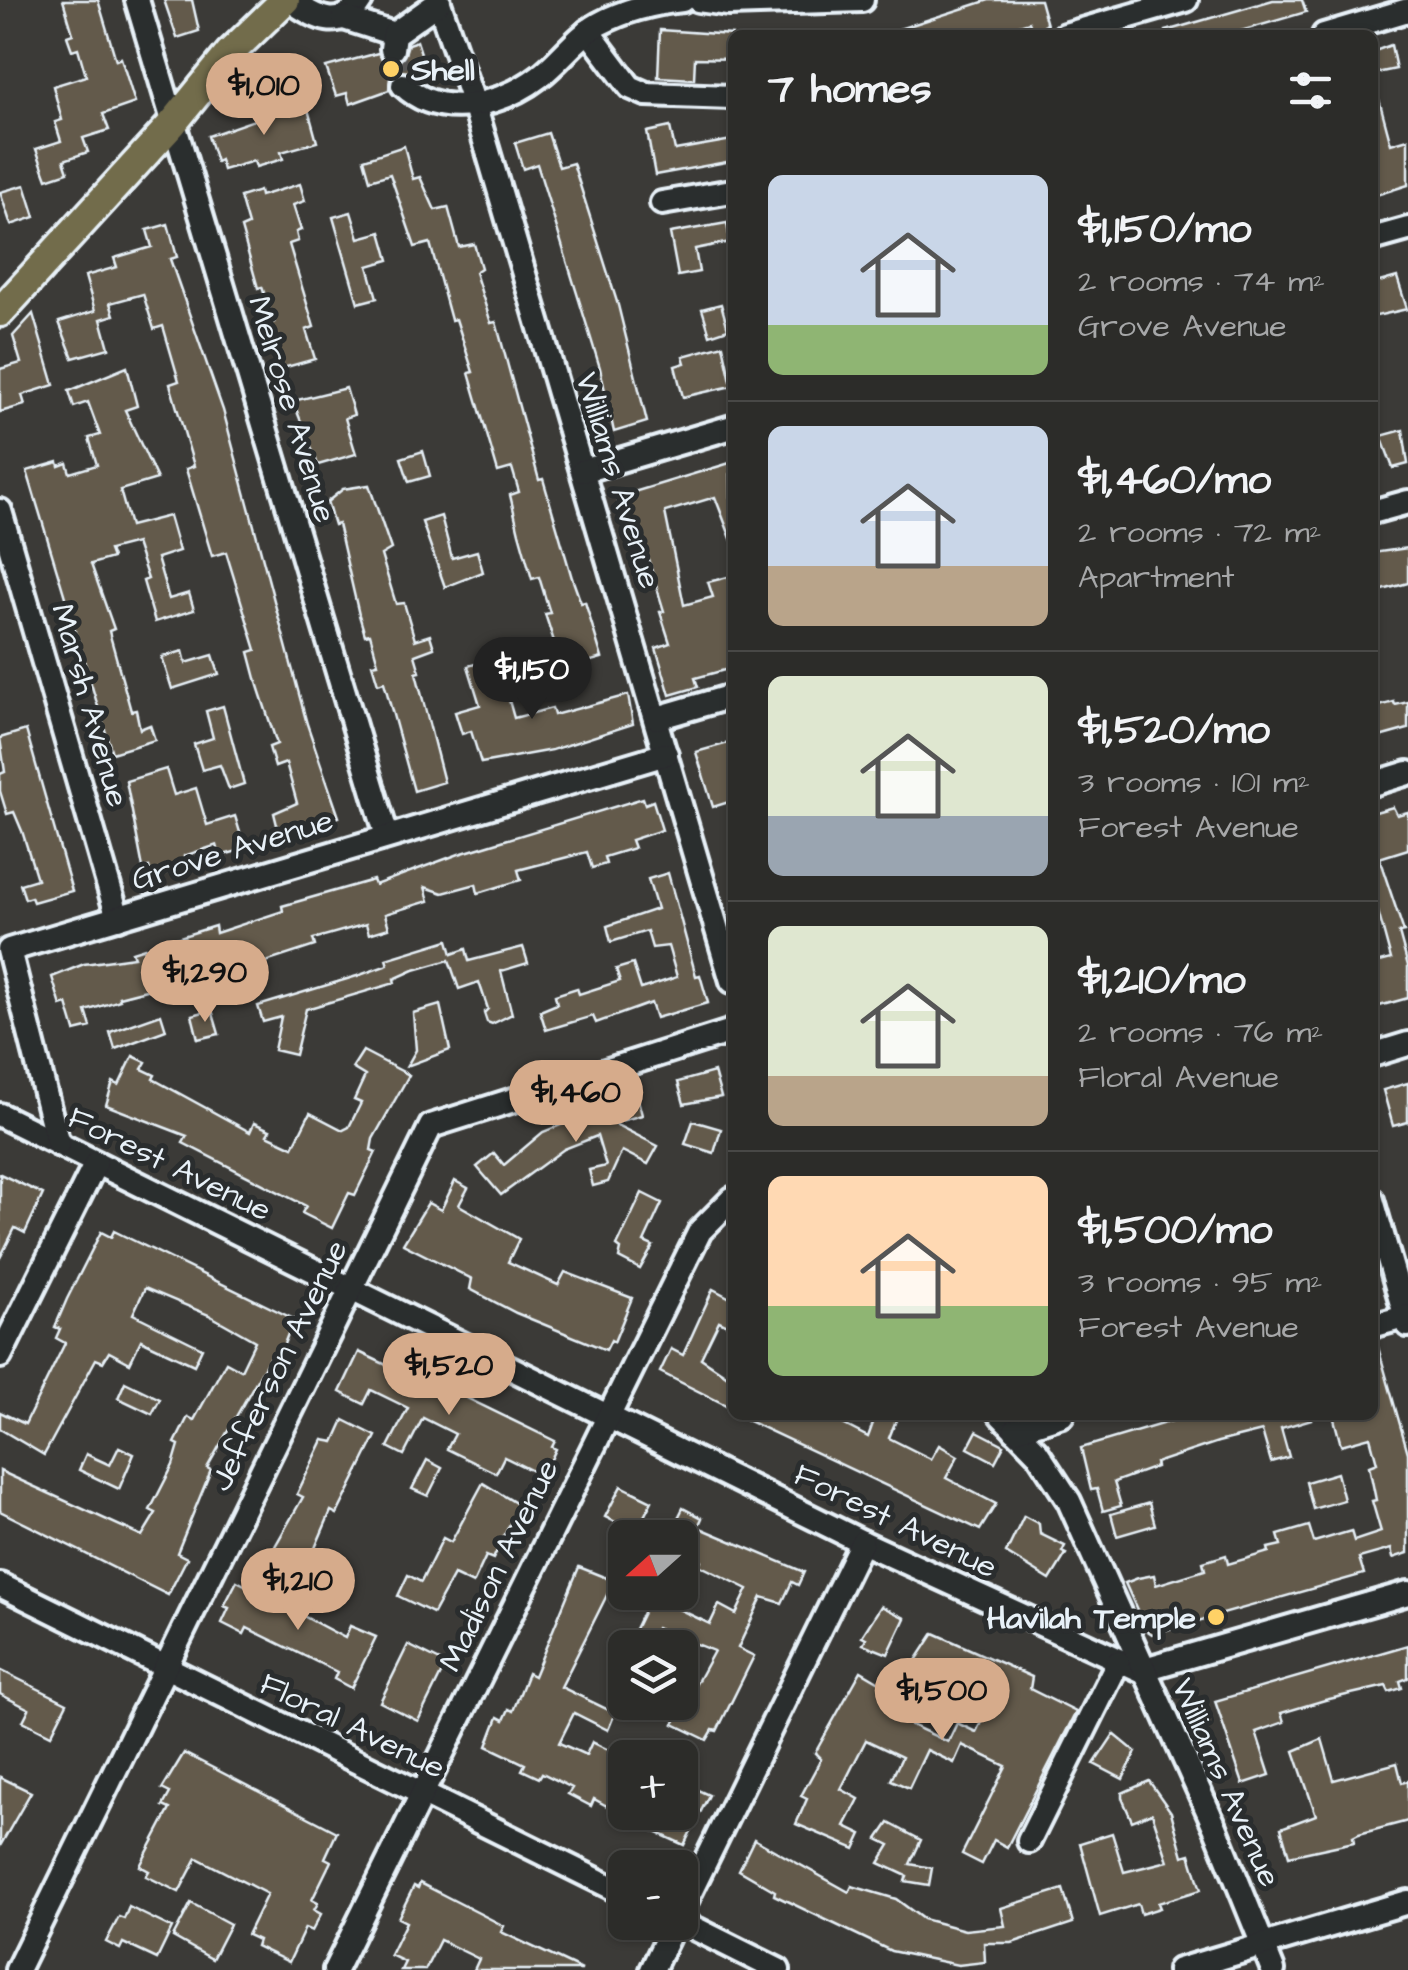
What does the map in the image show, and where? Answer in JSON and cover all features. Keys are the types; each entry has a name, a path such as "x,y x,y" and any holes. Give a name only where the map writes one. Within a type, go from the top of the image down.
{"main road":[{"path":"0,312 174,123 230,53 287,0"}],"street":[{"name":"Melrose Avenue","path":"137,0 387,836"},
{"path":"287,0 316,19 344,18 393,41 438,1"},
{"path":"344,18 361,0"},
{"path":"404,86 417,98 444,107 474,104 516,90 540,76 588,31 632,10 682,0"},
{"path":"698,0 862,0"},
{"path":"1082,30 1186,0"},
{"name":"Williams Avenue","path":"438,1 474,104 728,963"},
{"path":"1341,30 1408,10"},
{"path":"588,31 630,88 646,94 728,97"},
{"path":"662,203 728,191"},
{"path":"1378,237 1408,229"},
{"path":"583,471 728,428"},
{"path":"1378,510 1408,502"},
{"name":"Marsh Avenue","path":"0,511 118,918"},
{"path":"657,718 728,697"},
{"name":"Grove Avenue","path":"58,1144 9,950 666,754"},
{"path":"1378,782 1408,774"},
{"name":"Jefferson Avenue","path":"17,1970 430,1126 728,1032"},
{"path":"1378,1053 1408,1044"},
{"name":"Forest Avenue","path":"0,1116 862,1542 1142,1670"},
{"path":"0,1356 96,1163"},
{"name":"Madison Avenue","path":"335,1970 700,1231 728,1203"},
{"path":"1378,1220 1407,1319 1378,1325"},
{"name":"Williams Avenue","path":"1008,1422 1038,1452 1069,1502 1216,1828 1273,1970"},
{"path":"698,1876 862,1542"},
{"name":"Floral Avenue","path":"0,1585 165,1670 608,1886"},
{"path":"1142,1670 1408,1593"},
{"path":"1029,1841 1118,1662"},
{"path":"1179,1970 1408,1902"},
{"path":"698,1932 778,1970"},
{"path":"652,1970 668,1940"}],"building":[{"path":"63,0 98,0 116,60 121,58 135,103 103,114 109,130 83,138 88,152 64,160 68,172 47,179 36,149 61,141 55,122 62,120 53,86 86,76 78,48 72,50 67,36 73,34"},
{"path":"164,0 192,0 199,31 177,38"},
{"path":"989,0 1040,0 1047,25 1032,30 1029,22 1003,30 896,30"},
{"path":"1273,0 1302,0 1306,12 1244,30 1169,30"},
{"path":"660,30 728,35 728,59 695,58 694,79 658,77"},
{"name":"Shell","path":"417,41 429,78 422,80 398,71 390,77 389,90 350,104 347,93 336,96 326,67 378,53 384,61 397,63 404,57 408,44"},
{"path":"1391,45 1396,69 1378,73 1378,50"},
{"path":"1378,96 1391,144 1408,139 1408,185 1378,194"},
{"path":"306,102 317,142 281,152 283,159 256,167 254,161 223,170 220,160 216,162 208,136"},
{"path":"670,127 675,150 728,141 728,162 655,175 647,132"},
{"path":"548,133 559,167 573,163 618,305 647,422 614,432 600,368 537,164 523,169 515,143"},
{"path":"404,146 413,179 420,177 435,210 448,207 459,247 474,244 481,268 475,272 491,323 496,322 539,480 543,479 572,578 581,603 585,602 602,658 563,669 545,614 550,613 539,577 532,579 519,533 510,495 519,492 512,468 498,472 469,373 473,372 456,319 451,320 430,243 415,247 390,174 370,180 364,159"},
{"path":"300,184 305,201 293,205 301,230 296,232 298,241 289,244 314,327 306,330 315,359 283,368 269,323 274,322 262,287 258,288 241,228 248,225 240,197 259,191 260,196"},
{"path":"25,185 35,217 11,225 0,192"},
{"path":"351,212 359,238 381,232 389,260 368,266 377,298 358,303 333,217"},
{"path":"727,223 728,242 695,249 699,272 678,276 670,233"},
{"path":"168,224 177,257 170,259 223,410 307,724 339,817 294,830 292,825 278,829 274,813 297,803 286,763 275,767 269,747 277,744 249,652 256,650 226,552 212,556 186,469 194,466 170,384 179,381 163,326 154,329 143,294 110,303 114,315 101,319 109,348 73,358 59,322 95,311 85,276 117,267 114,258 152,247 147,230"},
{"path":"1397,277 1407,309 1378,316 1378,282"},
{"path":"721,304 728,329 710,335 702,309"},
{"path":"33,314 54,385 22,395 25,405 0,412 0,369 21,363 13,336"},
{"path":"723,345 728,387 683,397 675,366 685,363 683,356"},
{"path":"127,367 137,406 125,410 157,479 120,490 130,526 169,516 179,551 157,558 169,599 189,593 194,610 155,622 143,581 148,579 136,543 109,550 112,558 91,564 114,629 109,631 131,711 136,710 140,729 150,725 155,740 112,753 27,471 58,462 59,466 67,463 70,473 97,465 89,438 100,435 88,402 74,407 69,391"},
{"path":"346,388 354,415 345,418 356,454 318,465 293,401"},
{"path":"1403,430 1408,464 1393,468 1381,436"},
{"path":"423,451 430,476 409,482 401,458"},
{"path":"728,464 728,531 715,497 665,512 684,605 713,597 708,582 728,577 728,669 695,678 698,687 670,695 656,648 670,643 660,612 664,611 637,523 625,527 617,497"},
{"path":"369,485 391,549 381,555 396,604 404,603 415,640 430,635 434,648 415,655 420,672 416,673 444,782 414,791 384,682 378,684 372,664 378,663 370,634 365,635 359,615 338,524 334,525 327,502 343,489"},
{"path":"441,516 452,558 477,551 483,572 445,587 422,522"},
{"path":"1408,548 1408,583 1378,591 1378,552"},
{"path":"183,651 186,663 213,655 219,674 172,689 162,657"},
{"path":"485,661 492,682 503,679 514,718 552,708 554,715 628,695 633,724 552,750 481,763 471,731 462,734 455,712 480,705 468,666"},
{"path":"1408,702 1408,729 1378,737 1378,706"},
{"path":"223,706 244,784 229,789 220,765 202,770 194,744 213,738 206,711"},
{"path":"26,730 72,891 33,902 31,897 25,899 20,884 37,879 22,831 14,812 7,814 0,791 0,774 5,772 0,738"},
{"path":"728,743 728,802 713,807 696,752"},
{"path":"166,769 174,795 196,788 207,825 235,816 245,849 220,856 217,845 184,856 183,868 152,877 149,867 143,868 126,781"},
{"path":"643,798 645,804 653,801 662,830 631,840 634,848 604,857 606,864 592,868 587,852 518,870 521,880 478,893 476,884 443,893 425,887 429,901 385,914 389,928 369,934 366,924 313,939 315,946 229,974 230,979 212,985 208,974 119,997 120,1000 86,1011 91,1027 75,1031 67,1004 61,1006 52,977 84,964 134,957 132,952 215,926 216,933 283,911 282,906 373,880 375,885 459,854"},
{"path":"1393,807 1397,815 1408,812 1408,849 1379,858 1404,932 1399,933 1408,966 1408,998 1378,1006 1378,962 1391,959 1378,911 1378,811"},
{"path":"668,873 696,976 700,975 708,1003 656,1018 651,1003 596,1023 593,1016 546,1030 540,1011 557,1004 555,995 577,988 579,994 620,981 616,969 633,964 641,989 677,977 668,946 652,948 647,931 611,942 607,926 657,909 648,879"},
{"path":"448,940 452,954 466,949 469,961 523,947 528,963 501,971 512,1014 492,1024 487,1022 484,1013 488,1009 479,982 459,989 449,960 414,970 394,979 395,983 306,1009 295,1055 274,1050 281,1017 263,1022 258,1006 357,976 388,965 386,959"},
{"path":"440,1005 450,1050 407,1066 416,1050 413,1013"},
{"path":"212,1010 219,1034 198,1039 192,1015"},
{"path":"161,1014 166,1030 115,1049 110,1032"},
{"path":"363,1051 409,1075 373,1139 371,1150 376,1152 355,1195 349,1193 332,1228 302,1213 306,1206 183,1143 187,1136 106,1105 113,1082 119,1085 133,1056 146,1062 142,1069 155,1075 153,1079 250,1132 254,1123 270,1130 267,1135 293,1147 310,1113 343,1130 349,1127 361,1103 354,1100 365,1076 352,1068"},
{"path":"714,1072 721,1097 684,1104 678,1082"},
{"path":"1408,1083 1408,1122 1393,1126 1383,1090"},
{"path":"637,1096 642,1115 613,1123 658,1146 648,1164 622,1151 608,1182 593,1186 589,1170 606,1166 597,1136 564,1149 501,1195 477,1167 494,1153 504,1165 543,1132 591,1113 590,1108"},
{"path":"693,1121 721,1129 714,1153 685,1144"},
{"path":"0,1174 43,1194 25,1233 15,1228 0,1258"},
{"path":"455,1181 468,1188 459,1205 519,1239 508,1262 558,1285 565,1272 632,1298 614,1342 611,1340 606,1350 516,1313 470,1289 472,1279 403,1244 428,1203 441,1210"},
{"path":"642,1193 662,1203 644,1242 653,1246 640,1269 619,1258 621,1249 617,1246"},
{"path":"114,1231 294,1319 280,1354 271,1355 207,1468 211,1470 177,1553 187,1558 168,1595 0,1511 0,1471 142,1536 156,1513 150,1510 173,1465 179,1445 175,1443 188,1417 194,1420 226,1362 241,1370 255,1341 209,1315 145,1288 133,1314 202,1348 194,1365 141,1340 130,1363 109,1352 103,1362 96,1359 44,1455 0,1429 0,1412 25,1424 65,1343 56,1338 60,1329 55,1327 67,1299 101,1232 111,1237"},
{"path":"713,1289 728,1297 728,1325 719,1321 701,1358 728,1376 728,1406 660,1372 671,1349 683,1355"},
{"path":"1378,1347 1408,1453 1408,1553 1393,1558 1391,1549 1359,1558 1364,1574 1152,1634 1146,1630 1125,1583 1154,1575 1156,1585 1205,1570 1203,1562 1226,1555 1228,1564 1269,1552 1268,1548 1281,1545 1278,1535 1309,1526 1314,1542 1351,1531 1354,1541 1381,1532 1372,1501 1376,1500 1369,1466 1377,1463 1370,1437 1341,1445 1334,1420 1378,1420"},
{"path":"359,1352 399,1371 401,1366 555,1441 552,1447 556,1449 543,1476 504,1457 496,1473 447,1449 455,1434 423,1418 404,1455 388,1447 408,1408 371,1390 364,1404 340,1392"},
{"path":"125,1382 160,1399 152,1414 118,1398"},
{"path":"344,1420 376,1436 337,1514 331,1511 300,1583 265,1564 303,1497 297,1494 323,1440 334,1442"},
{"path":"747,1420 835,1420 868,1437 874,1420 896,1420 889,1438 931,1459 939,1445 958,1456 946,1478 996,1504 980,1530"},
{"path":"1175,1420 1309,1420 1281,1428 1289,1457 1271,1462 1262,1431 1218,1442 1155,1463 1156,1467 1114,1482 1121,1506 1103,1511 1097,1489 1091,1490 1081,1448"},
{"path":"977,1431 1004,1445 995,1462 968,1448"},
{"path":"119,1447 134,1454 119,1489 79,1470 86,1454 110,1465"},
{"path":"427,1460 442,1468 428,1496 412,1489"},
{"path":"1337,1473 1344,1500 1313,1509 1306,1482"},
{"path":"483,1483 519,1505 493,1559 486,1556 473,1584 454,1575 433,1613 398,1596 408,1575 421,1582 443,1538 451,1542"},
{"path":"621,1486 652,1501 642,1520 605,1517"},
{"path":"1149,1503 1155,1525 1117,1536 1111,1514"},
{"path":"683,1508 702,1518 698,1527 698,1520 677,1520"},
{"path":"1024,1516 1039,1524 1040,1534 1065,1546 1062,1552 1066,1554 1050,1580 1006,1553"},
{"path":"698,1527 804,1572 798,1585 792,1582 782,1603 762,1597 738,1648 754,1656 717,1731 713,1730 707,1740 674,1724 676,1720 698,1720 698,1680 714,1651 698,1645 698,1630 635,1629 644,1610 680,1610 710,1624 719,1605 736,1614 748,1589 699,1565"},
{"path":"579,1567 608,1579 608,1593 561,1687 608,1710 608,1720 612,1720 608,1730 574,1713 559,1743 586,1755 592,1742 608,1750 607,1806 594,1799 591,1806 568,1794 572,1788 542,1773 539,1778 522,1770 525,1764 487,1746 498,1717 504,1720 509,1709 513,1711 528,1673 534,1676"},
{"path":"237,1581 345,1638 350,1626 376,1637 351,1688 334,1679 337,1672 247,1628 244,1634 222,1623 229,1608 224,1606"},
{"path":"881,1606 905,1618 888,1654 863,1644 866,1638 862,1636"},
{"path":"934,1633 1032,1677 1030,1689 1076,1712 1007,1847 994,1840 982,1864 962,1854 1006,1766 962,1745 954,1763 927,1750 909,1788 891,1780 902,1757 866,1740 841,1789 859,1799 845,1826 862,1834 855,1849 796,1824 807,1799 801,1796 821,1759 815,1753 861,1671 900,1694 890,1715 948,1742 957,1723 976,1732 993,1698 945,1675 938,1690 914,1679 921,1665 915,1662"},
{"path":"408,1645 446,1664 418,1721 380,1702"},
{"path":"1408,1645 1408,1678 1400,1681 1402,1688 1389,1692 1386,1686 1281,1713 1284,1722 1256,1732 1270,1775 1243,1784 1215,1701"},
{"path":"0,1670 67,1703 51,1735 23,1721 29,1709 0,1694"},
{"path":"1114,1734 1136,1752 1123,1779 1094,1764"},
{"path":"1322,1739 1334,1780 1397,1763 1402,1783 1408,1781 1408,1821 1359,1834 1353,1837 1354,1842 1289,1856 1281,1828 1316,1815 1294,1751"},
{"path":"184,1753 337,1832 325,1858 331,1861 312,1900 318,1903 314,1910 321,1914 312,1931 305,1928 289,1962 256,1946 258,1940 247,1935 267,1894 197,1858 179,1892 146,1876 149,1871 140,1866 170,1809 163,1806 170,1793 162,1789"},
{"path":"0,1777 31,1792 0,1846"},
{"path":"1149,1781 1171,1812 1183,1856 1190,1854 1201,1890 1158,1903 1160,1908 1141,1914 1138,1904 1100,1916 1080,1843 1112,1833 1124,1872 1168,1861 1152,1813 1132,1821 1122,1798 1122,1793"},
{"path":"698,1790 709,1795 698,1817"},
{"path":"889,1823 921,1840 910,1864 932,1868 929,1885 905,1881 907,1876 879,1863 890,1845 878,1839"},
{"path":"651,1830 692,1830 684,1845"},
{"path":"754,1839 849,1892 852,1886 896,1899 923,1919 965,1930 1005,1926 1001,1908 1063,1889 1073,1923 1012,1943 984,1943 985,1962 958,1965 891,1951 774,1895 775,1891 739,1870"},
{"path":"420,1883 504,1926 501,1932 582,1970 474,1970 479,1959 440,1940 425,1970 401,1970 405,1962 390,1955 406,1922 398,1918 414,1886 418,1888"},
{"path":"191,1903 230,1924 212,1959 173,1937"},
{"path":"129,1907 172,1928 157,1959 123,1943 120,1949 106,1942"}],"tunnel":[{"path":"392,49 403,85"}],"place":[{"name":"Shell","path":"391,69"},
{"name":"Havilah Temple","path":"1216,1617"}]}
